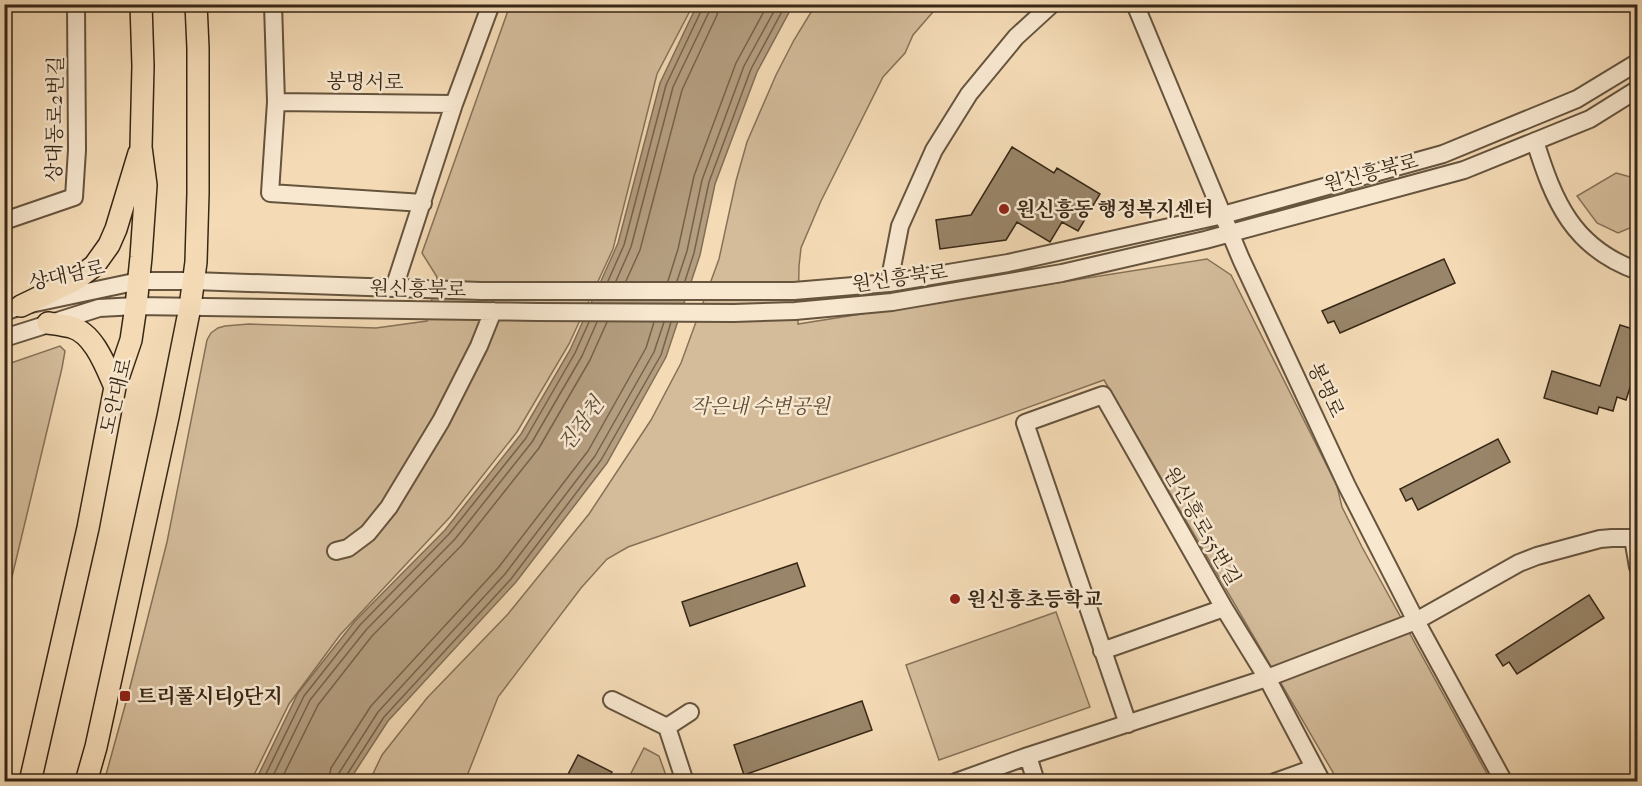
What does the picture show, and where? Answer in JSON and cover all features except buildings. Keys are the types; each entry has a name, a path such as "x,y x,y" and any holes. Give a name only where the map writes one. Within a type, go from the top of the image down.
{"main road":[{"name":"도안대로","path":"30,782 87,528 115,387 131,340 136,306 146,185 141,147 143,66 141,4"},
{"path":"86,782 99,736 190,307 196,262 198,193 196,4"},
{"path":"13,309 75,279 94,266 117,230 141,147"},
{"path":"48,323 73,327 87,337 101,357 115,387"}],"street":[{"name":"상대동로2번길","path":"4,221 74,197 77,129 76,4"},
{"path":"273,4 276,102 270,193 423,203"},
{"path":"394,288 454,104 491,4"},
{"path":"889,283 900,226 934,150 969,94 1016,37 1052,4"},
{"name":"봉명로","path":"1136,4 1230,232 1347,486 1416,621 1504,782"},
{"name":"원신흥북로","path":"139,281 481,291 794,291 889,283 1008,263 1223,215 1443,153 1577,99 1638,62"},
{"name":"원신흥북로","path":"136,306 734,313 795,311 892,302 1062,273 1230,232 1464,170 1590,119 1638,89"},
{"name":"봉명서로","path":"276,102 454,104"},
{"path":"1535,141 1553,192 1565,216 1580,235 1601,252 1638,271"},
{"name":"상대남로","path":"13,309 139,281"},
{"name":"상대남로","path":"4,338 99,308 136,306"},
{"path":"336,551 348,548 368,533 389,507 441,421 479,346 493,311"},
{"name":"원신흥로55번길","path":"1102,651 1025,423 1103,395 1224,608 1267,678 1318,775 1275,782"},
{"path":"956,782 1028,756 1267,678 1416,621 1519,563 1537,556 1600,539 1636,538 1638,567"},
{"path":"1128,724 1102,651 1224,608"},
{"path":"612,699 667,727 686,782"},
{"path":"667,727 690,712"},
{"path":"1028,756 1036,782"}],"green space":[{"name":"작은내 수변공원","path":"816,4 939,5 913,35 905,53 883,77 821,201 801,248 798,324 1207,259 1231,275 1337,486 1342,507 1362,547 1491,781 1338,781 1104,380 628,547 607,559 581,588 498,697 465,781 369,782 382,755 427,698 508,614 589,514 651,420 681,363 719,259 747,142 776,75"},
{"path":"510,5 693,5 657,74 613,249 569,344 517,432 450,517 340,635 289,704 251,781 104,782 167,542 207,340 211,333 225,326 249,324 376,328 427,321 437,277 422,253"},
{"path":"1616,173 1638,179 1637,225 1618,233 1597,223 1577,196"},
{"path":"60,346 65,351 62,368 5,606 5,365"},
{"path":"1056,612 1090,707 939,760 906,665"},
{"path":"644,748 659,756 668,781 627,781"}],"water":[{"name":"진잠천","path":"697,5 793,5 757,72 715,184 700,255 666,357 607,463 516,582 388,721 349,781 255,782 298,693 355,621 445,530 521,434 570,350 618,243 660,83"}],"place":[{"name":"원신흥동 행정복지센터","path":"1004,209"},
{"name":"원신흥초등학교","path":"955,599"},
{"name":"트리풀시티9단지","path":"125,696"}]}
